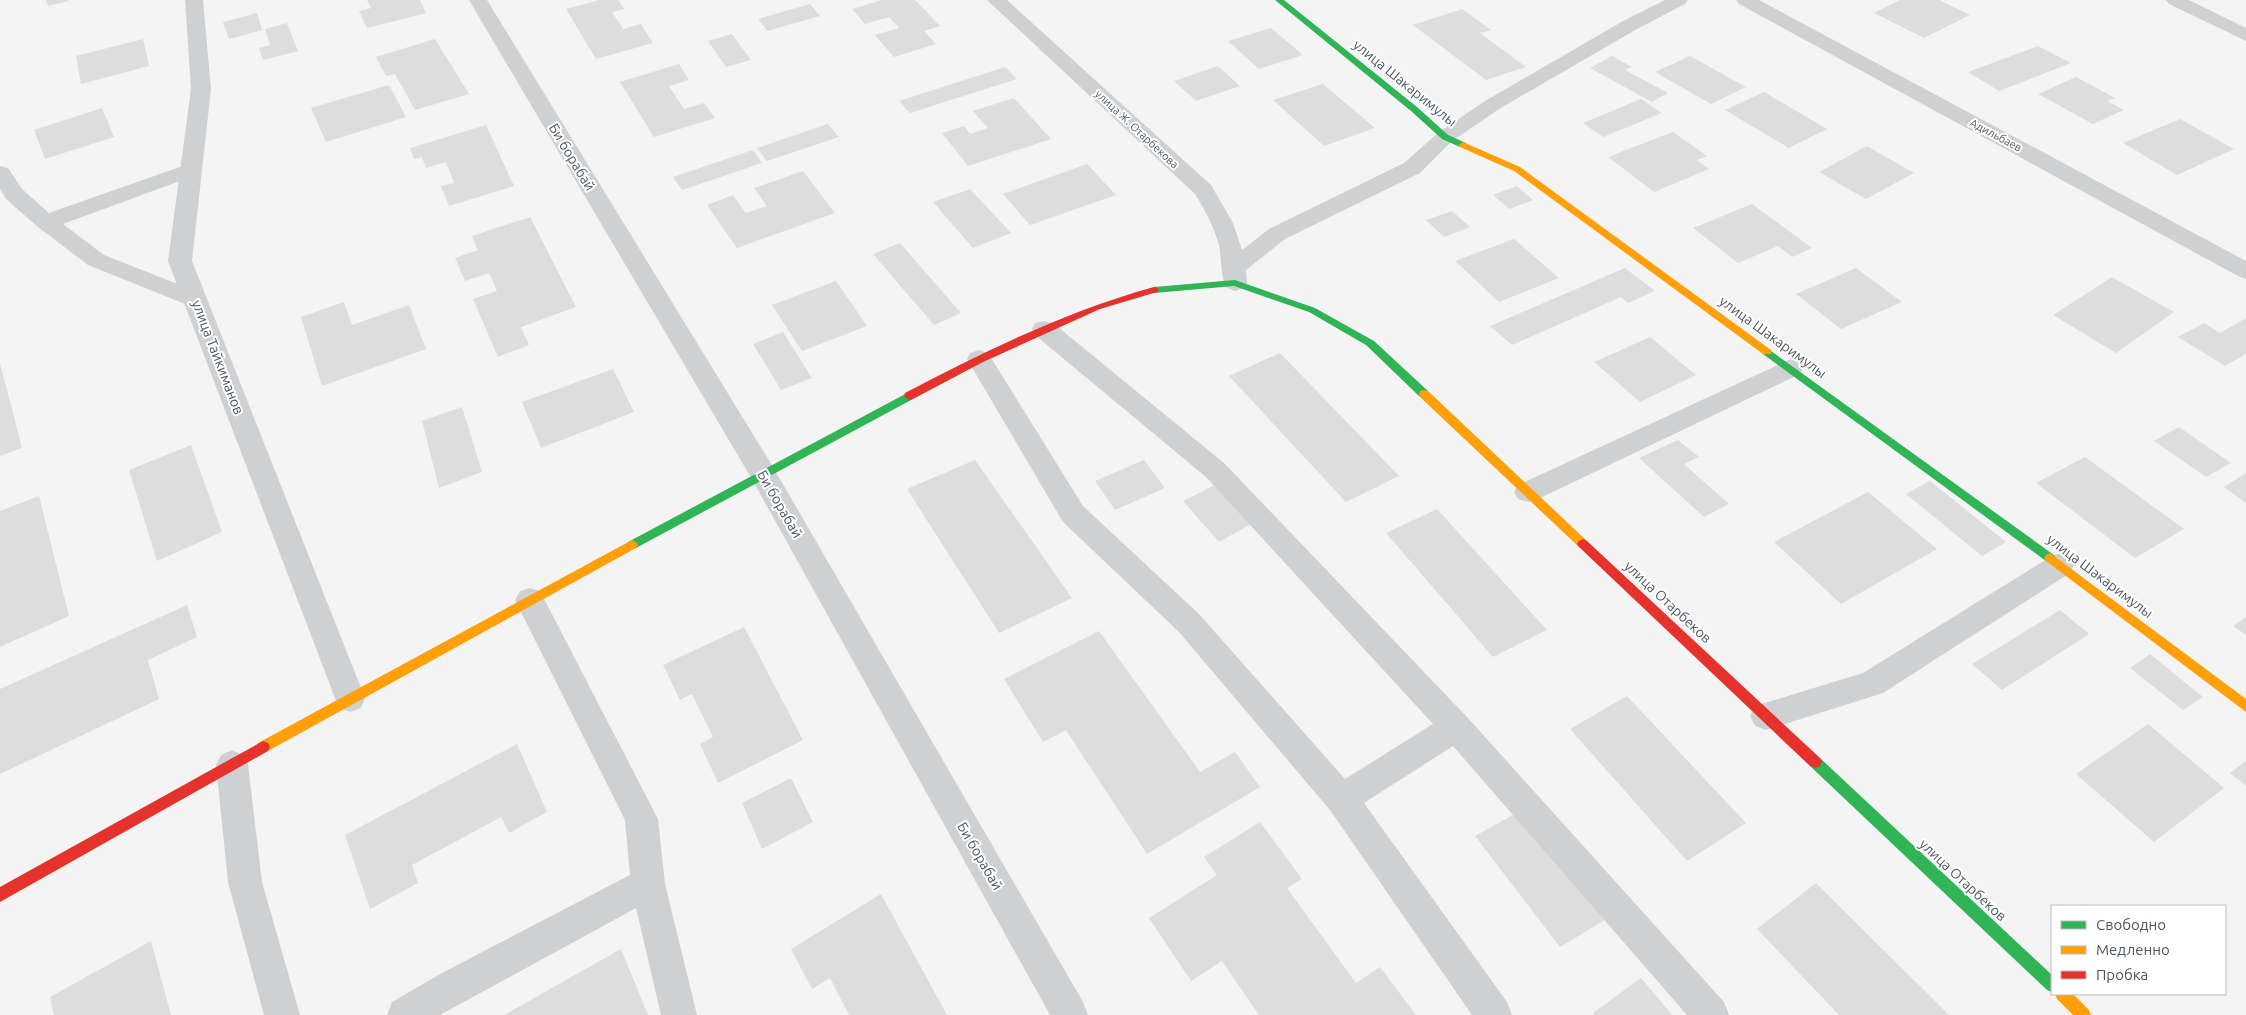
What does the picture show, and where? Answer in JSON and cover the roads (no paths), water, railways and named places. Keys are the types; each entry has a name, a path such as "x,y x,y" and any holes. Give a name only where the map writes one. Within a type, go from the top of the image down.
{"main road":[{"name":"улица Шакаримулы","path":"1279,0 1414,109 1445,137 1517,169 2060,565 2246,706"},
{"path":"0,895 350,698 763,474 980,359 1097,307 1154,290 1235,275"},
{"name":"улица Отарбеков","path":"1235,275 1312,310 1370,343 2051,984"},
{"path":"2063,995 2084,1015"}],"street":[{"name":"улица Тайкиманов","path":"194,0 201,89 180,262 350,698"},
{"name":"Би борабай","path":"478,0 763,474 1070,1015"},
{"name":"улица Ж. Отарбекова","path":"996,0 1203,190 1224,223 1235,275"},
{"path":"1235,275 1276,234 1412,168 1445,137 1492,105 1630,25 1679,0"},
{"name":"Адильбаев","path":"1745,0 2246,271"},
{"path":"2175,0 2246,35"},
{"path":"46,222 191,169"},
{"path":"0,173 7,196 46,222 96,260 195,300"},
{"path":"1044,329 1215,470 1456,727 1710,1015"},
{"path":"980,359 1073,514 1189,623 1342,799 1494,1015"},
{"path":"1528,492 1791,368"},
{"path":"1766,716 1872,684 2060,565"},
{"path":"530,600 641,820 648,884 679,1015"},
{"path":"1342,799 1456,727"},
{"path":"232,765 245,882 282,1015"},
{"path":"405,1015 455,986 648,884"}]}
